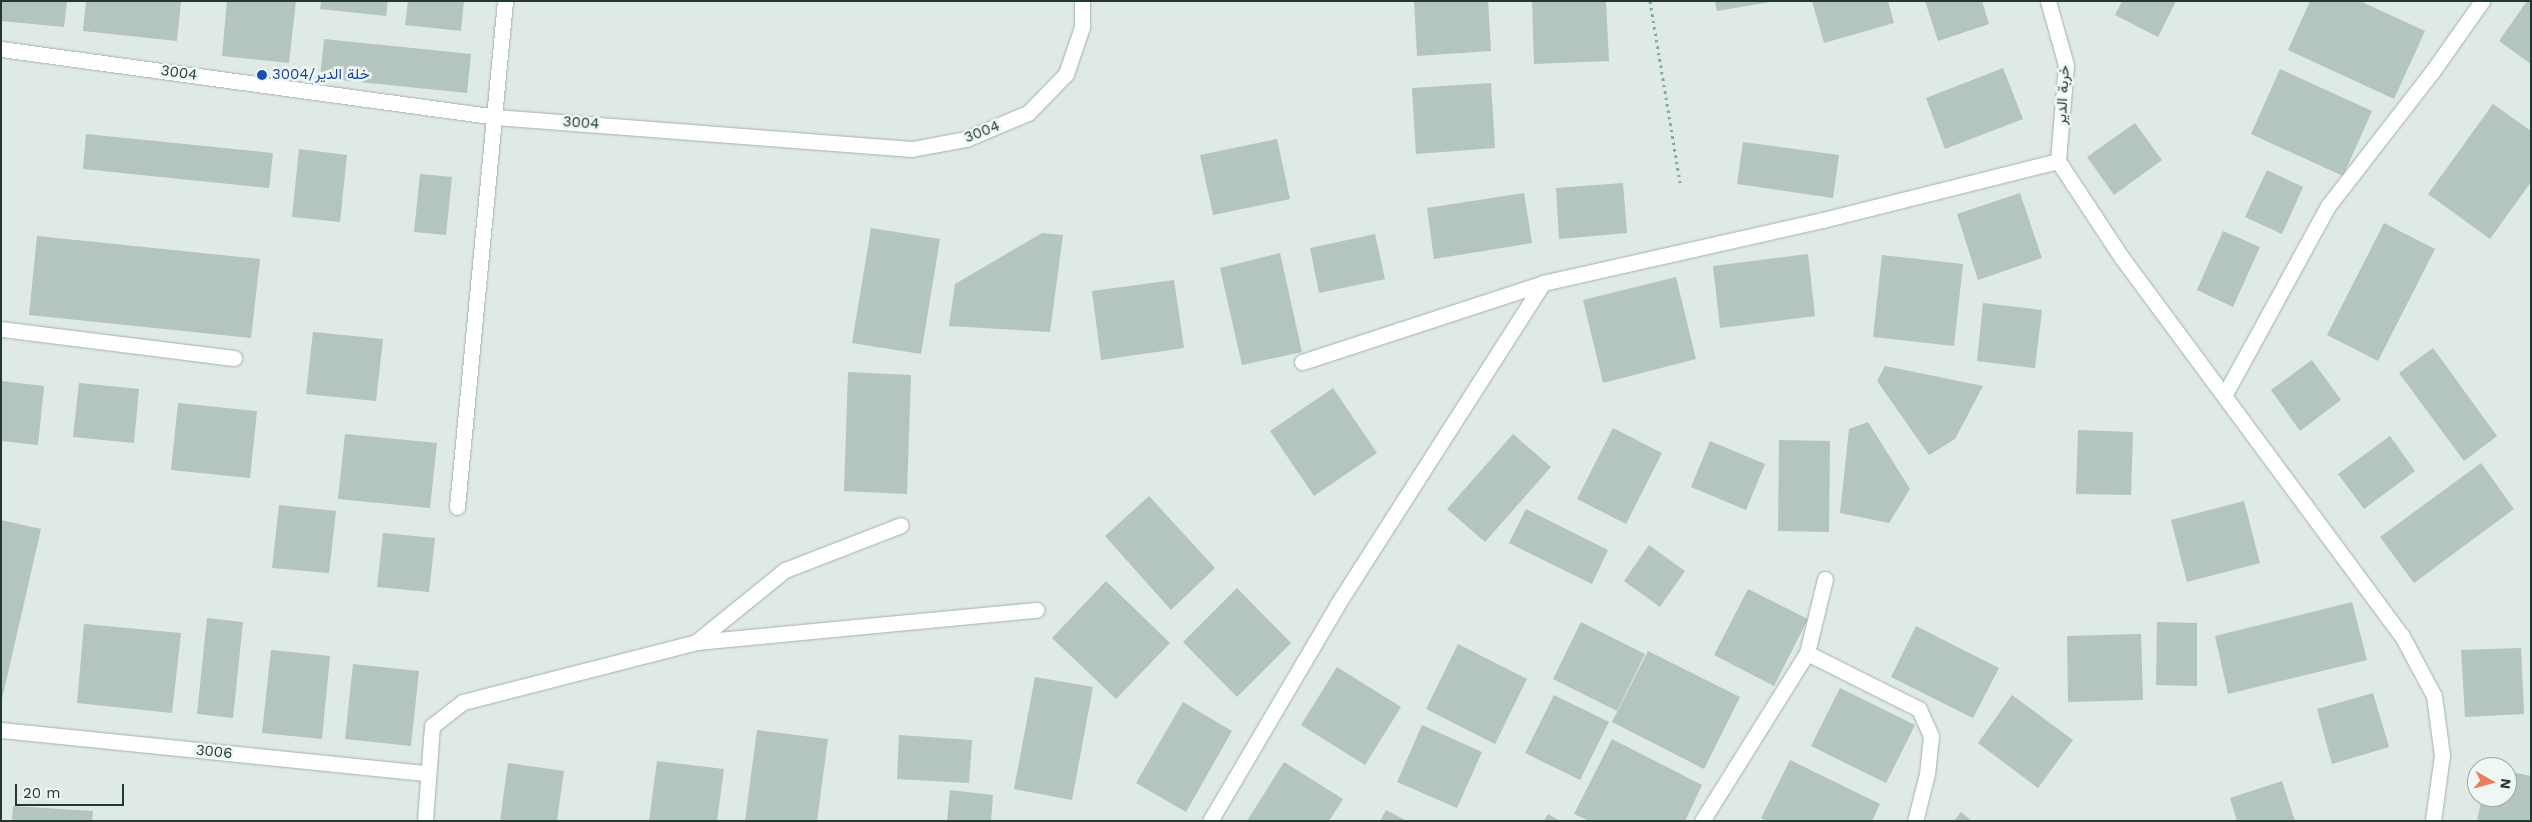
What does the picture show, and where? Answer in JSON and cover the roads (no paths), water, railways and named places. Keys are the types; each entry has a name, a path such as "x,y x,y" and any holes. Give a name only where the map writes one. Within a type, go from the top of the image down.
{"street":[{"path":"457,507 495,116 504,1"},
{"name":"3004","path":"1,49 495,116 912,149 966,140 1028,113 1066,74 1082,27 1082,1"},
{"name":"خربة الدير","path":"2048,1 2066,65 2058,161"},
{"path":"2225,394 2328,206 2432,72 2482,1"},
{"path":"1302,362 1543,283 1823,220 2058,161 2122,258 2225,394 2402,636 2434,696 2442,755 2434,821"},
{"path":"1210,821 1337,605 1543,283"},
{"path":"1,329 234,358"},
{"path":"696,642 785,570 901,525"},
{"path":"1702,821 1807,653 1826,579"},
{"path":"425,821 427,773 432,726 463,702 696,642 1036,610"},
{"path":"1807,653 1919,709 1930,736 1927,774 1915,821"},
{"name":"3006","path":"1,730 427,773"}],"place":[{"name":"خلة الدير/3004","path":"262,75"}]}
